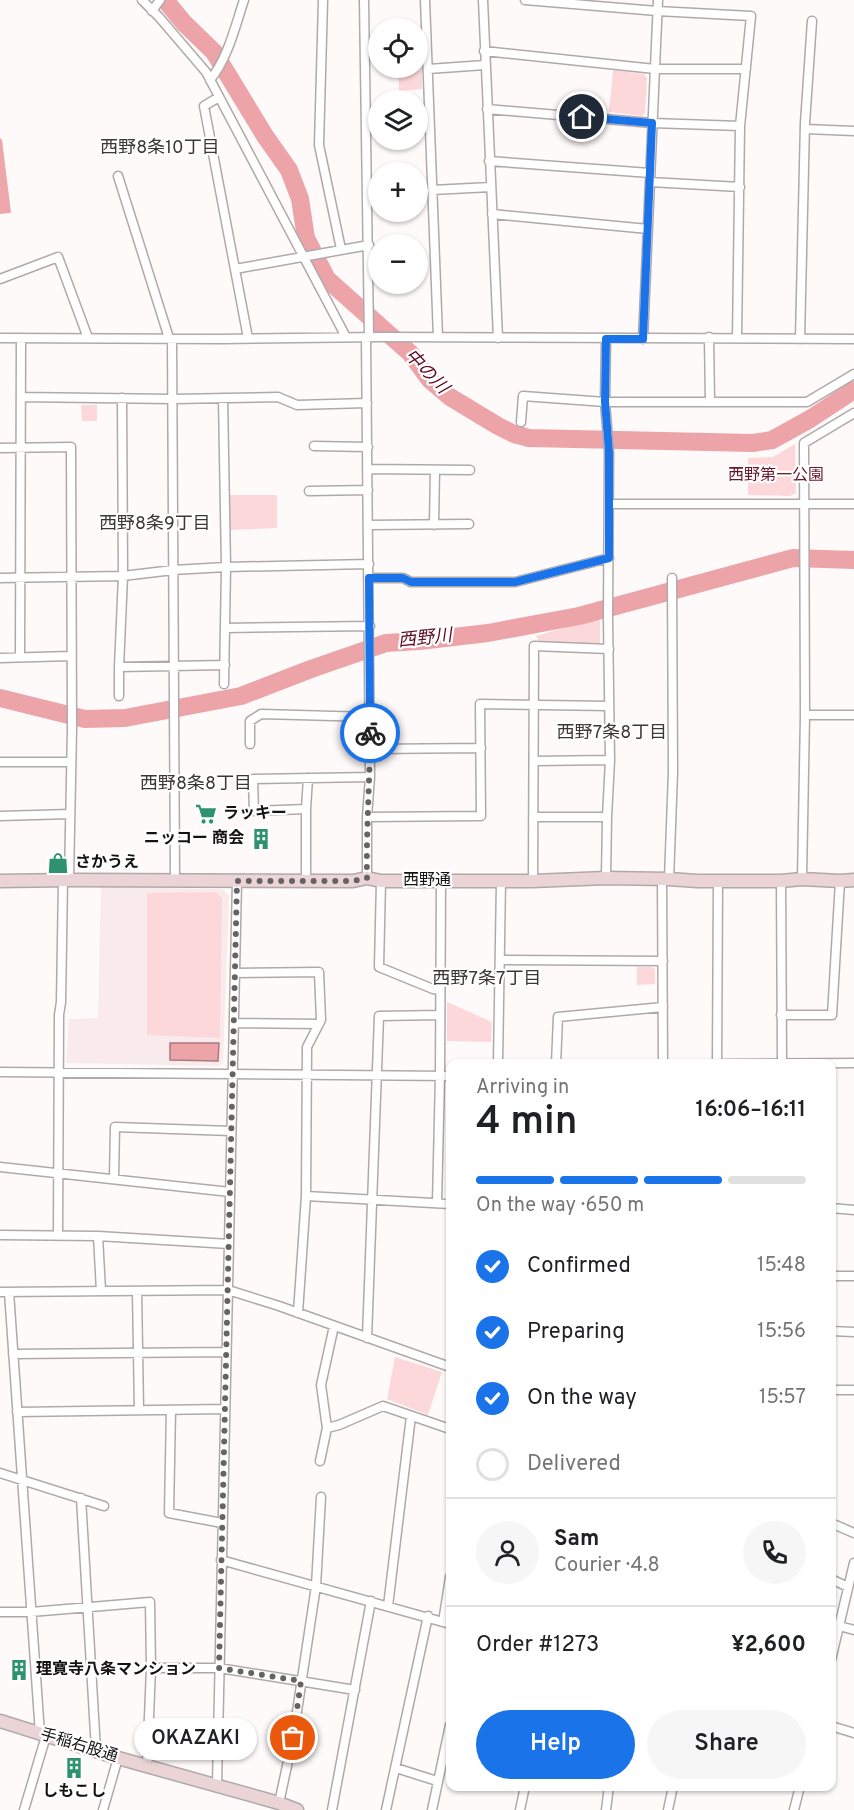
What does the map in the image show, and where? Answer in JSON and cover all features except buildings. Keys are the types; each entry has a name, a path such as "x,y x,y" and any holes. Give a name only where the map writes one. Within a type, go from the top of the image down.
{"street":[{"path":"142,0 199,64 210,80 346,337"},
{"path":"153,11 160,0"},
{"path":"210,80 226,53 244,0"},
{"path":"323,0 319,145 341,249"},
{"path":"364,0 369,234"},
{"path":"425,0 426,18"},
{"path":"483,0 498,338"},
{"path":"525,0 751,16 740,126 737,338"},
{"path":"643,339 658,0"},
{"path":"800,339 805,129 812,21"},
{"path":"484,51 655,69 746,69"},
{"path":"438,337 428,69 485,65"},
{"path":"219,97 204,106 248,338"},
{"path":"487,109 652,123 740,126"},
{"path":"805,129 854,131"},
{"path":"489,161 740,187"},
{"path":"118,176 170,338 173,399 175,881"},
{"path":"432,190 490,187"},
{"path":"492,214 648,229"},
{"path":"235,269 368,245"},
{"path":"0,279 58,257 88,338"},
{"path":"367,878 367,817 370,777 367,403 370,294"},
{"path":"0,338 643,339 709,337 854,339"},
{"path":"709,337 710,402"},
{"path":"20,657 21,338"},
{"path":"606,339 605,402 609,452 610,760 606,878"},
{"path":"521,422 523,396 605,402 807,402 854,374"},
{"path":"21,398 278,397 297,405 367,403"},
{"path":"119,696 123,576 122,398"},
{"path":"223,398 226,567 225,684"},
{"path":"802,879 805,715 804,443 854,413"},
{"path":"314,446 368,447"},
{"path":"0,448 71,447 72,729 70,814 59,1015 58,1236"},
{"path":"368,468 470,470"},
{"path":"434,525 435,470"},
{"path":"309,491 368,490"},
{"path":"609,504 854,504"},
{"path":"369,525 469,524"},
{"path":"369,578 403,578 411,582 515,582 609,558"},
{"path":"0,578 71,578 226,567 369,564"},
{"path":"663,1059 663,961 673,772 672,578"},
{"path":"225,628 370,630"},
{"path":"533,881 534,646 609,649"},
{"path":"0,658 71,656"},
{"path":"119,667 225,665"},
{"path":"367,817 481,816 480,704 609,706"},
{"path":"250,744 250,721 261,714 370,717"},
{"path":"805,715 854,715"},
{"path":"370,749 481,748"},
{"path":"534,761 610,760"},
{"path":"0,762 71,762"},
{"path":"306,809 254,811 253,779 370,777"},
{"path":"306,881 308,778"},
{"path":"0,816 70,814"},
{"path":"533,818 607,817"},
{"name":"西野通","path":"0,881 353,881 367,878 381,881 533,881 606,878 718,881 854,880"},
{"path":"217,1785 237,881"},
{"path":"381,881 379,967 440,990"},
{"path":"437,1203 441,881"},
{"path":"498,1059 501,881"},
{"path":"717,1059 718,881"},
{"path":"781,881 782,1059"},
{"path":"782,1015 832,1015 840,881"},
{"path":"500,960 663,961"},
{"path":"235,973 319,972 321,1020 307,1047 306,1196 298,1313"},
{"path":"556,1059 558,1017 663,1007"},
{"path":"367,1338 379,1016 440,1016"},
{"path":"234,1023 319,1024"},
{"path":"836,1063 854,1063"},
{"path":"0,1072 446,1076"},
{"path":"114,1179 115,1127 231,1131"},
{"path":"0,1167 230,1192"},
{"path":"306,1196 446,1204"},
{"path":"836,1208 854,1210"},
{"path":"0,1235 98,1236 229,1244"},
{"path":"98,1236 100,1291"},
{"path":"836,1276 854,1276"},
{"path":"24,1810 43,1735 31,1612 13,1354 4,1292 228,1290 446,1367"},
{"path":"137,1291 139,1410"},
{"path":"321,1461 327,1428 321,1385 334,1326"},
{"path":"836,1331 854,1332"},
{"path":"13,1354 226,1352"},
{"path":"836,1390 854,1390"},
{"path":"327,1428 383,1406 446,1429"},
{"path":"17,1412 225,1409"},
{"path":"171,1410 170,1513 222,1523"},
{"path":"388,1606 411,1416"},
{"path":"0,1473 104,1506"},
{"path":"279,1803 293,1738 316,1586 321,1497"},
{"path":"81,1498 96,1750"},
{"path":"836,1525 854,1533"},
{"path":"221,1560 446,1623"},
{"path":"836,1638 854,1563"},
{"path":"836,1582 848,1587"},
{"path":"332,1810 371,1601"},
{"path":"0,1612 31,1612 150,1602 151,1668 147,1766"},
{"path":"386,1810 428,1617"},
{"path":"839,1626 854,1630"},
{"path":"151,1668 219,1668 355,1690"},
{"name":"手稲右股通","path":"0,1721 297,1810"},
{"path":"836,1727 854,1732"},
{"path":"432,1810 446,1744"},
{"path":"103,1810 118,1758"},
{"path":"396,1768 438,1781"},
{"path":"520,1810 524,1791"},
{"path":"606,1810 608,1791"},
{"path":"668,1810 672,1791"},
{"path":"794,1810 799,1791"}],"shaded area":[{"path":"0,138 11,213 0,214"},
{"path":"101,887 223,889 229,896 223,1064 218,1066 66,1063 69,1019 98,1018"},
{"path":"170,1043 219,1043 218,1061 170,1060"}],"green space":[{"path":"613,70 644,74 647,78 645,113 642,116 609,112"},
{"path":"398,78 422,78 422,89 399,90"},
{"path":"81,405 97,405 97,421 82,421"},
{"name":"西野第一公園","path":"795,444 796,493 790,496 748,495 748,458 773,457"},
{"path":"230,495 277,495 277,528 229,530"},
{"path":"600,617 600,643 598,644 541,644 536,636"},
{"path":"216,892 222,898 220,1038 147,1035 147,893"},
{"path":"637,967 655,969 655,984 637,985"},
{"path":"447,1002 492,1022 491,1042 447,1041"},
{"path":"395,1357 442,1372 428,1415 387,1399"}],"waterway":[{"name":"中の川","path":"165,0 184,23 214,52 265,136 289,170 300,199 306,238 327,279 410,353 430,380 450,397 498,426 529,438 753,443 772,440 810,419 854,390"},
{"name":"西野川","path":"0,698 85,719 125,718 241,696 386,643 488,633 579,616 793,558 854,560"}],"way so far":[{"path":"293,1738 301,1681 219,1668 237,881 353,881 367,878 370,733"}],"place":[{"name":"ラッキー","path":"206,814"},
{"name":"ニッコー 商会","path":"261,839"},
{"name":"さかうえ","path":"58,863"},
{"name":"理寛寺八条マンション","path":"19,1670"},
{"name":"OKAZAKI","path":"293,1738"},
{"name":"しもこし","path":"74,1768"}],"district":[{"name":"西野8条10丁目","path":"160,148"},
{"name":"西野8条9丁目","path":"155,524"},
{"name":"西野7条8丁目","path":"612,733"},
{"name":"西野8条8丁目","path":"196,784"},
{"name":"西野7条7丁目","path":"487,979"}],"route":[{"path":"370,733 369,578 403,578 411,582 515,582 609,558 609,452 605,402 606,339 643,339 652,123 582,117"}]}
